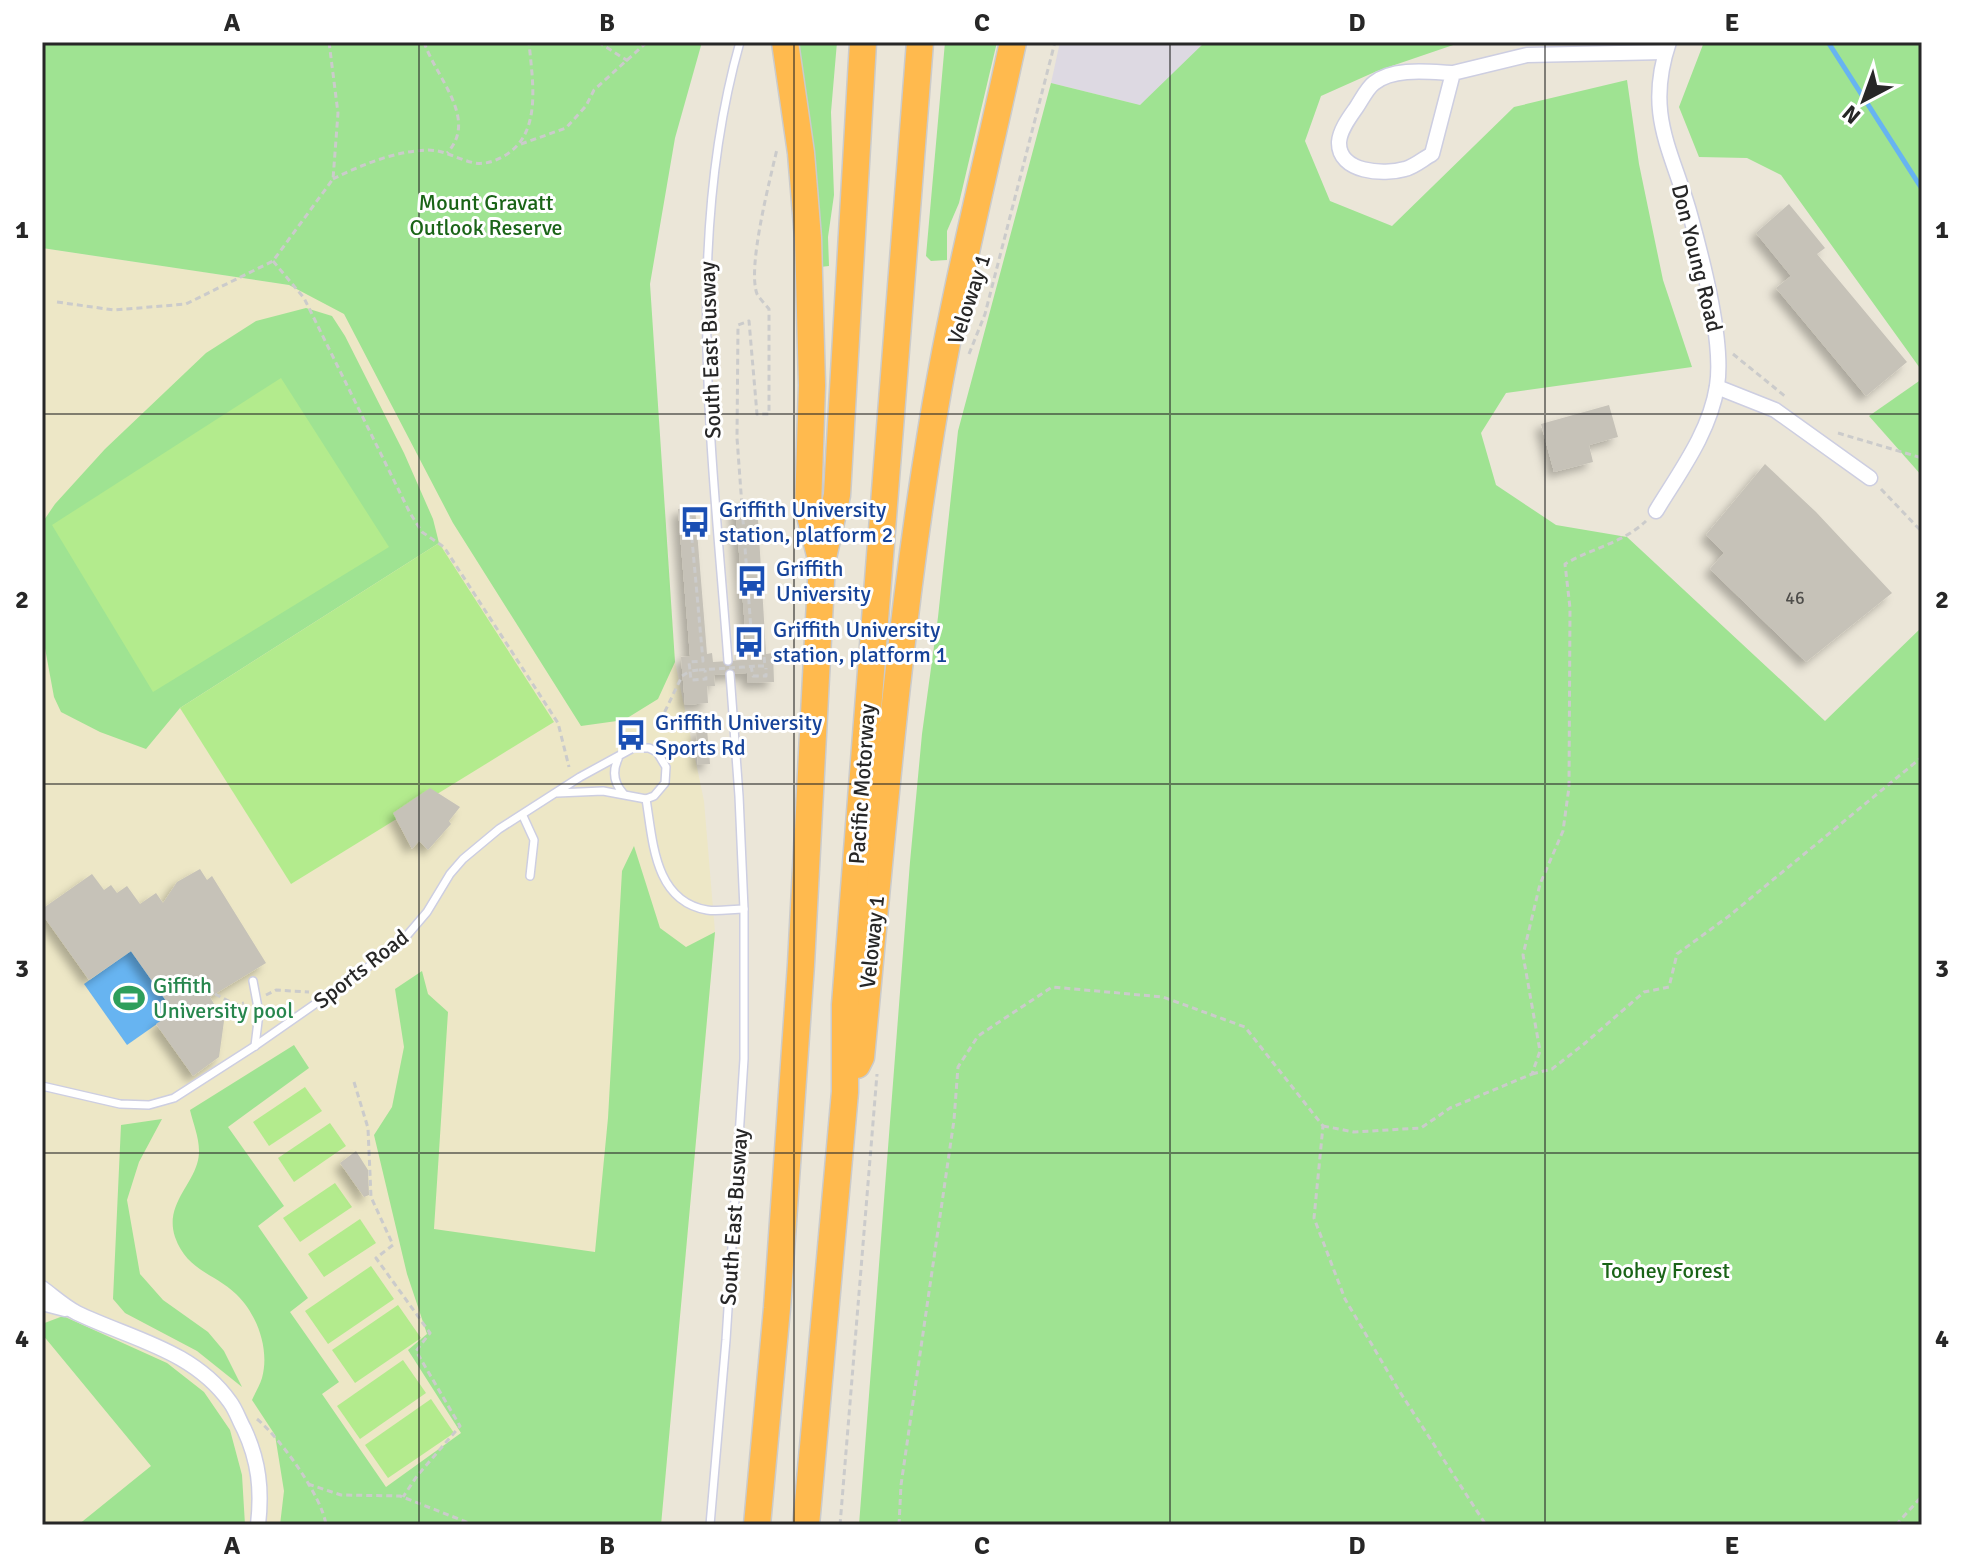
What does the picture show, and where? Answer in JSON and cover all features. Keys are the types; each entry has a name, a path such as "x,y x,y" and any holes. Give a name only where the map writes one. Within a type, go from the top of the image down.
{"highway":[{"path":"785,42 801,153 808,238 812,385 808,508 822,562"},
{"path":"757,1525 777,1308 800,980 822,562 837,495 863,42"},
{"name":"Pacific Motorway","path":"806,1525 845,1092 845,1005 920,42"},
{"path":"845,1092 861,1057 907,599 931,431 1013,42"}],"street":[{"path":"1453,73 1432,154 1408,169 1383,173 1367,171 1343,155 1339,142 1346,122 1374,82 1405,71 1453,73 1527,55 1667,47"},
{"name":"Don Young Road","path":"1656,511 1700,437 1717,387 1718,348 1691,218 1665,143 1658,99 1667,47"},
{"path":"1717,387 1775,410 1870,478"},
{"path":"42,1288 73,1311"},
{"path":"42,1303 73,1311 162,1347 218,1387 232,1404 258,1461 258,1525"}],"lane":[{"name":"South East Busway","path":"728,661 706,321 707,251 713,182 740,42"},
{"name":"South East Busway","path":"710,1525 726,1340 744,1059 744,909 730,674"},
{"name":"Sports Road","path":"42,1086 120,1104 161,1104 190,1090 398,946 427,912 463,859 499,829 580,777 633,748 649,748 666,767 665,783 654,796 646,799"},
{"path":"619,757 614,772 623,793"},
{"path":"557,793 623,793 638,800 646,799 657,862 665,884 683,902 707,910 744,909"},
{"path":"523,816 534,840 530,876"},
{"path":"253,981 259,1013 255,1046"}],"path":[{"path":"329,42 338,113 333,179"},
{"path":"424,42 460,116 459,133 447,153"},
{"path":"521,144 530,123 532,80 529,42"},
{"path":"598,42 628,61"},
{"path":"57,302 114,310 186,304 273,261 333,179 361,165 427,150 447,153 477,164 501,159 521,144 566,128 586,106 594,90 647,42"},
{"name":"Veloway 1","path":"969,354 985,314 1055,42"},
{"path":"751,666 753,676 766,676 764,657 753,657 737,438 738,325 749,321 757,414 769,414 769,309 758,296 755,282 759,230 778,142"},
{"path":"273,261 304,298 410,513 422,532 444,547 558,723 569,767"},
{"path":"1718,348 1732,353 1795,405"},
{"path":"1832,431 1922,458"},
{"path":"1870,478 1922,532"},
{"path":"1532,1074 1540,1051 1523,955 1540,884 1563,831 1569,787 1570,608 1565,564 1638,529 1656,511"},
{"path":"690,517 703,661 689,662 691,680 706,679 705,670"},
{"path":"656,730 682,676 690,671 765,666"},
{"path":"899,1525 901,1485 954,1120 958,1067 978,1036 1052,987 1163,997 1245,1027 1323,1126 1354,1132 1421,1128 1450,1108 1532,1074 1552,1069 1644,992 1669,987 1677,954 1729,916 1922,757"},
{"path":"276,990 309,992"},
{"path":"840,1525 877,1070"},
{"path":"354,1082 368,1128 371,1197 393,1245 376,1258 430,1333 416,1351 460,1426 403,1497"},
{"path":"1323,1126 1314,1218 1345,1299 1398,1389 1486,1525"},
{"path":"238,1417 254,1416 285,1448 308,1484 325,1516 326,1525"},
{"path":"308,1484 341,1495 403,1497 474,1525"},
{"path":"1896,1525 1922,1496"}],"shaded area":[{"path":"1060,42 1208,42 1140,105 1051,83"},
{"path":"42,248 289,285 662,471 675,662 704,801 715,932 661,1525 42,1525"}],"green space":[{"name":"Mount Gravatt Outlook Reserve","path":"42,42 702,42 675,138 650,284 675,662 658,699 624,720 581,726 453,523 344,314 289,285 42,248"},
{"path":"798,42 837,42 831,112 834,195 828,237 829,266 820,267 808,112"},
{"path":"945,42 997,42 959,203 947,231 947,260 931,261 926,256"},
{"name":"Toohey Forest","path":"1205,42 1462,42 1377,71 1321,96 1305,141 1330,201 1392,226 1514,107 1627,80 1639,164 1663,280 1692,367 1506,393 1481,433 1496,485 1556,525 1627,537 1825,721 1922,627 1922,1525 859,1525 910,862 958,431 1051,83 1140,105"},
{"path":"1704,42 1922,42 1922,371 1781,175 1747,158 1699,157 1679,107"},
{"path":"306,308 332,316 345,336 404,453 433,519 439,543 180,708 146,749 100,732 61,712 54,697 42,632 42,523 55,504 105,449 206,353 256,321"},
{"path":"281,378 389,547 153,692 52,525"},
{"path":"1922,379 1922,476 1869,416"},
{"path":"439,543 554,722 291,884 180,708"},
{"path":"634,846 660,928 686,947 715,932 661,1525 280,1525 284,1491 275,1435 252,1400 264,1367 263,1344 256,1322 236,1294 186,1257 175,1237 173,1216 199,1157 190,1110 294,1045 309,1068 228,1127 284,1206 258,1226 308,1298 290,1312 339,1382 322,1394 386,1487 461,1433 408,1350 427,1334 407,1274 374,1135 392,1107 404,1047 395,989 422,971 428,994 448,1012 434,1229 595,1252 608,1118 622,871"},
{"path":"305,1087 322,1111 269,1146 253,1122"},
{"path":"162,1119 139,1162 127,1200 140,1274 163,1300 208,1332 224,1351 242,1387 197,1351 125,1313 113,1299 121,1125"},
{"path":"330,1123 346,1146 294,1182 278,1158"},
{"path":"335,1183 352,1207 300,1242 283,1218"},
{"path":"360,1219 376,1243 324,1277 308,1254"},
{"path":"371,1266 394,1299 328,1344 305,1311"},
{"path":"398,1305 421,1338 355,1383 332,1350"},
{"path":"63,1316 167,1363 204,1392 230,1430 242,1475 245,1525 78,1525 151,1466 42,1334 42,1324"},
{"path":"403,1360 426,1393 360,1439 337,1406"},
{"path":"431,1399 454,1433 388,1478 365,1445"}],"water":[{"name":"Giffith University pool","path":"131,951 174,1012 127,1045 84,984"}],"building":[{"path":"1789,204 1825,248 1817,254 1907,362 1866,396 1776,288 1791,276 1756,233"},
{"path":"1609,405 1618,437 1589,445 1593,462 1554,472 1541,424"},
{"path":"1765,464 1816,512 1892,593 1806,662 1710,569 1724,553 1706,535"},
{"name":"Griffith University","path":"757,502 766,654 773,653 774,682 748,683 747,673 714,675 715,686 707,686 708,703 685,705 681,657 690,656 678,509 695,507 707,654 712,653 713,662 744,660 743,653 747,653 735,503"},
{"path":"707,729 710,764 698,765 696,730"},
{"path":"430,788 460,807 449,821 451,824 428,850 419,841 412,849 393,813"},
{"path":"200,869 207,880 212,876 266,963 210,997 224,1021 219,1057 193,1076 156,1024 174,1012 131,951 89,980 42,914 42,909 92,874 104,890 111,885 117,893 127,886 140,904 156,893 163,903 177,882"},
{"path":"356,1151 368,1170 369,1195 364,1197 340,1163"}],"waterway":[{"path":"1828,42 1922,189"}],"place":[{"name":"Griffith University station, platform 2","path":"695,522"},
{"name":"Griffith University","path":"752,581"},
{"name":"Griffith University station, platform 1","path":"749,642"},
{"name":"Griffith University Sports Rd","path":"631,735"},
{"name":"Giffith University pool","path":"129,998"}]}
